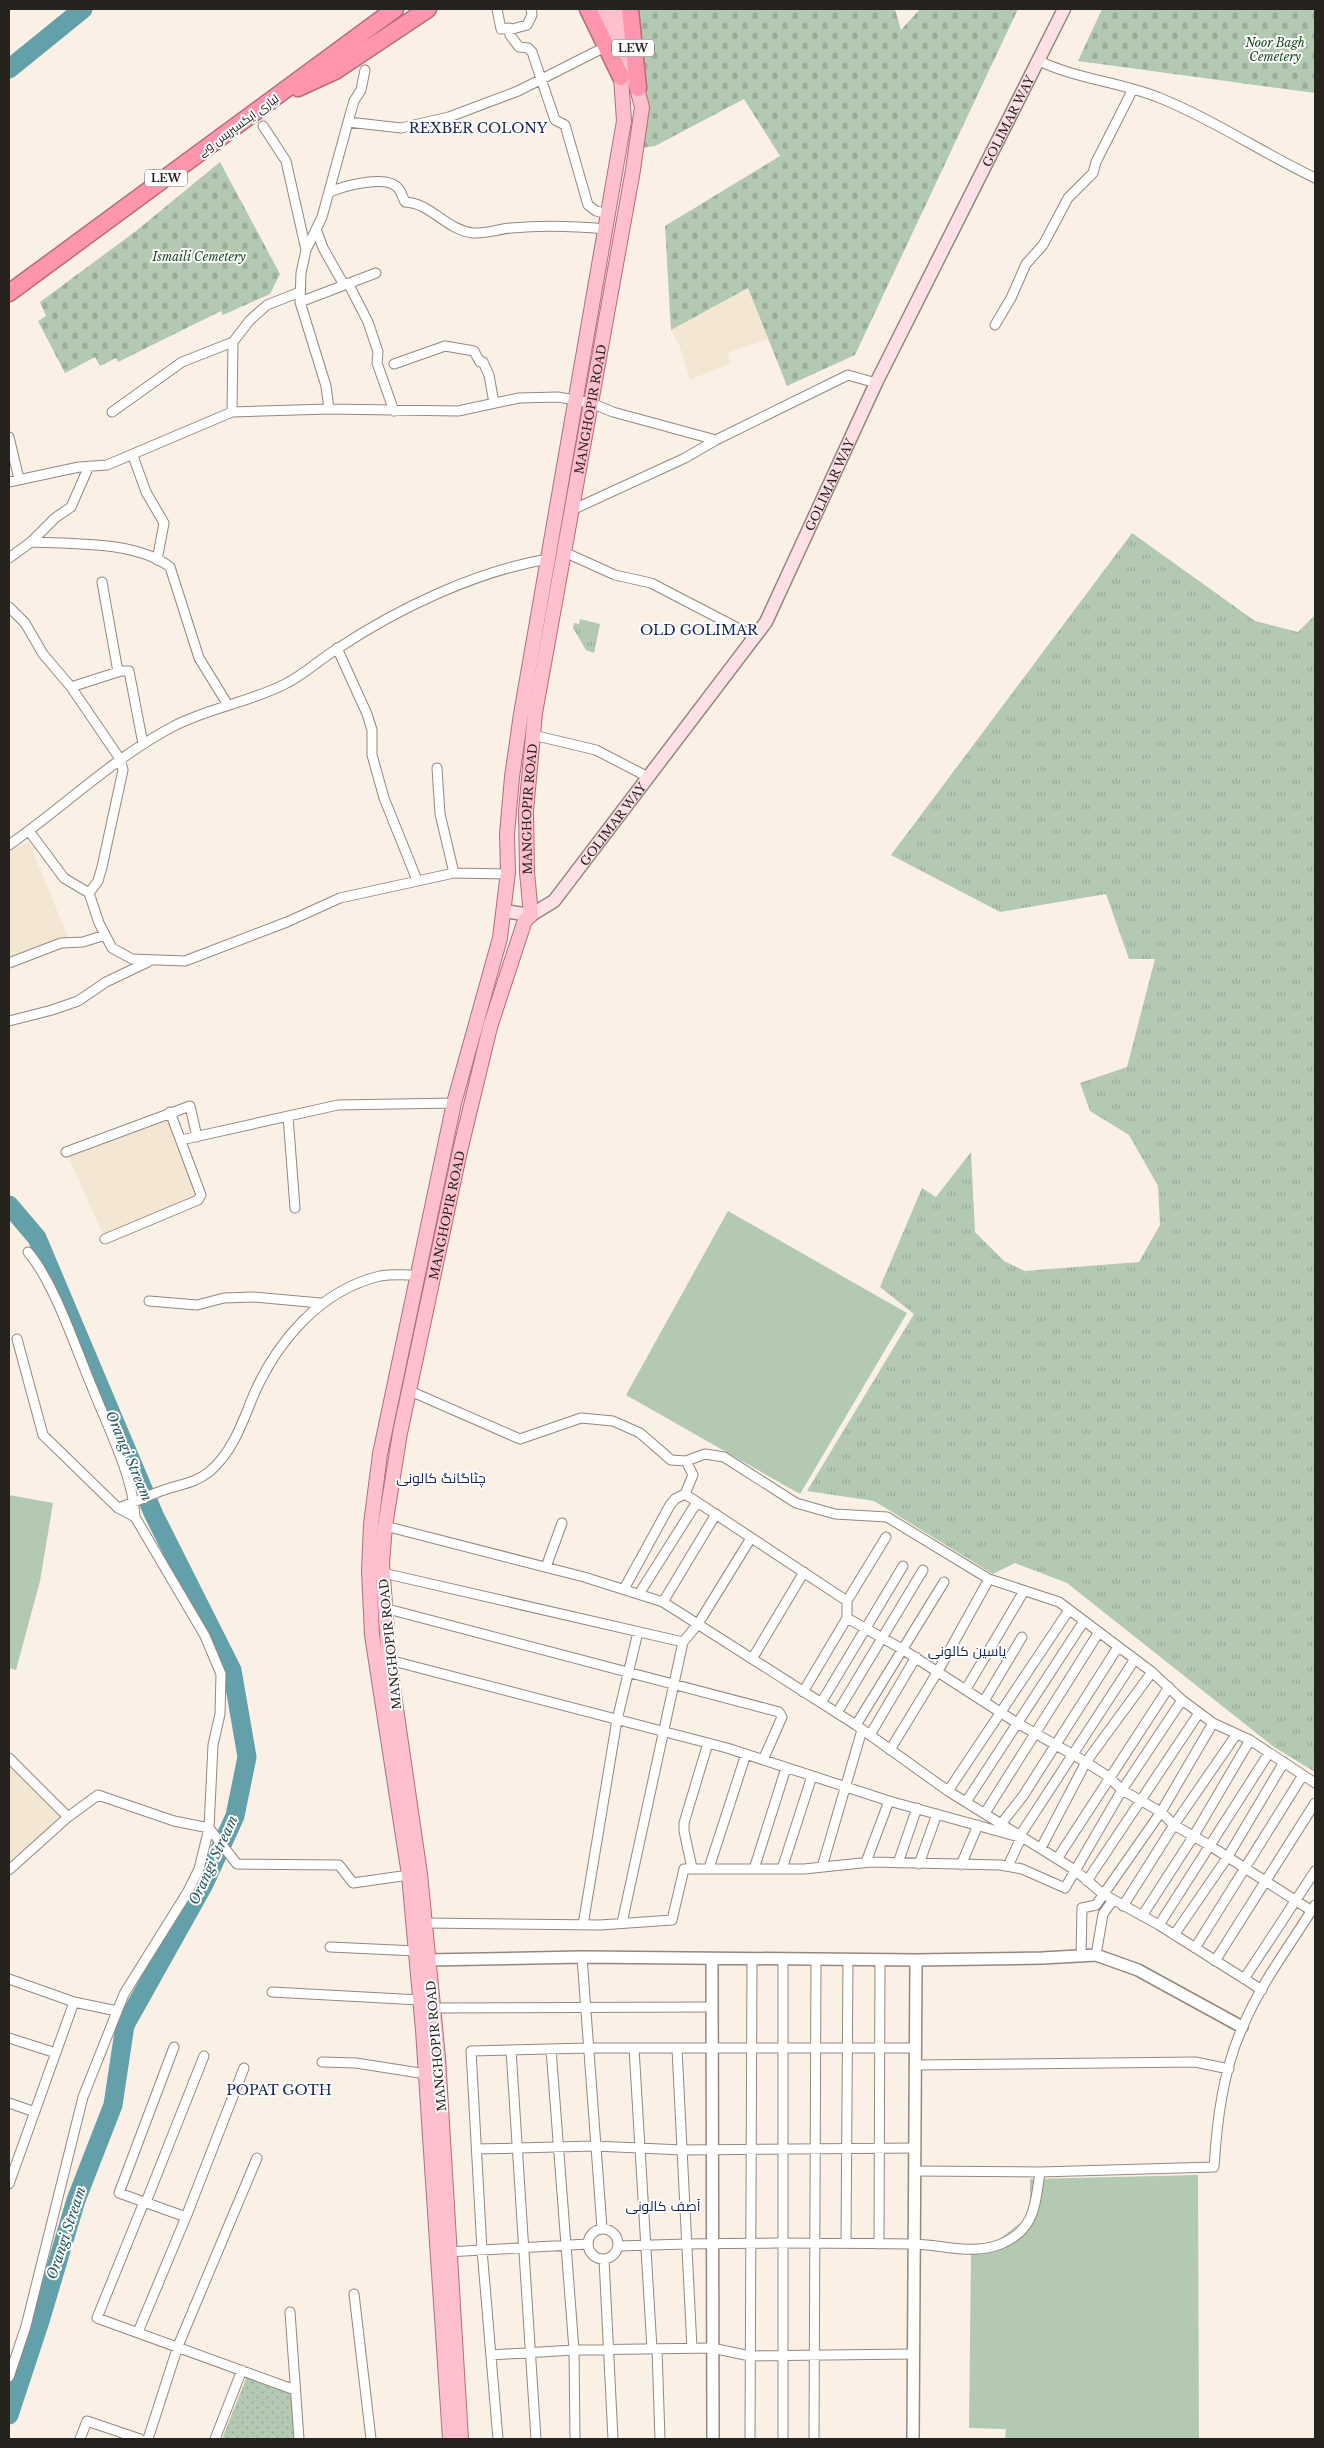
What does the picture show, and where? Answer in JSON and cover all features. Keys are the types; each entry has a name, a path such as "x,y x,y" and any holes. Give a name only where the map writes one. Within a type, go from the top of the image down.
{"highway":[{"name":"لیاری ایکسپریس وے","path":"9,293 395,9"},
{"name":"LEW","path":"275,99 335,71 428,9"},
{"path":"588,9 621,77"},
{"name":"LEW","path":"629,14 638,88"}],"main road":[{"name":"MANGHOPIR ROAD","path":"461,2439 409,1875 372,1634 369,1571 371,1524 380,1454 454,1103 500,938 508,874 507,834 512,777 520,714 624,121 621,77 603,9"},
{"name":"MANGHOPIR ROAD","path":"450,2439 438,2057 420,1874 389,1660 384,1608 385,1526 410,1391 460,1151 490,1028 525,920 531,915 527,872 526,810 533,735 642,107 616,9"},
{"name":"GOLIMAR WAY","path":"531,915 554,900 766,622 876,383 1064,9"},
{"path":"504,911 531,915"}],"street":[{"path":"497,9 501,29 509,28 509,30 527,26 532,15 531,9"},
{"path":"509,30 519,47 528,48 532,52 556,120 565,125 588,205 596,211 609,214"},
{"path":"348,122 402,128 428,123 510,94 605,47"},
{"path":"1037,60 1077,76 1159,98 1197,115 1315,178"},
{"path":"329,409 326,386 300,297 300,273 306,250 330,192 354,101 361,90 365,70"},
{"path":"995,326 1011,298 1026,264 1042,245 1068,198 1093,173 1096,162 1133,90"},
{"path":"263,126 286,161 306,250"},
{"path":"330,192 352,183 388,182 398,187 405,202 417,202 450,226 473,233 512,228 557,226 606,229"},
{"path":"316,229 323,248 368,322 378,352 377,363 394,411"},
{"path":"112,412 182,362 233,342 250,320 267,304 346,284 376,273"},
{"path":"232,412 233,342"},
{"path":"394,364 445,346 474,351 480,362 483,362 489,375 494,403"},
{"path":"572,510 685,458 716,440 848,375 876,383"},
{"path":"9,482 89,466 107,465 133,456 232,412 329,409 458,411 519,398 558,397 590,403 613,412 716,440"},
{"path":"9,436 19,479"},
{"path":"133,456 146,492 164,523 157,560"},
{"path":"9,558 31,542 55,518 71,507 89,466"},
{"path":"31,542 100,545 157,560 170,568 199,658 228,705"},
{"path":"564,552 615,575 651,583 754,637"},
{"path":"9,844 29,831 120,759 177,725 287,684 337,648 392,615 445,590 527,563 548,559"},
{"path":"102,582 118,672"},
{"path":"9,607 26,624 43,654 71,687 120,759 124,770 102,867 98,881 89,893"},
{"path":"337,648 368,714 372,730 372,755 384,798 417,880"},
{"path":"71,687 118,672 129,671 143,744"},
{"path":"533,735 596,750 648,777"},
{"path":"437,768 440,814 454,873"},
{"path":"29,831 64,878 89,893 112,948 132,960 185,961 287,922 340,898 417,880 454,873 508,874"},
{"path":"9,963 60,943 83,942 105,935"},
{"path":"9,1021 78,1001 106,982 150,960"},
{"path":"180,1140 338,1104 454,1103"},
{"path":"66,1152 190,1106 197,1137"},
{"path":"105,1239 198,1200 201,1195 170,1112"},
{"path":"288,1116 295,1208"},
{"path":"9,2377 26,2326 83,2097 117,2011 134,1975 187,1893 199,1869 209,1828 213,1745 220,1714 221,1674 205,1636 135,1517 134,1503 120,1456 69,1331 40,1269 28,1252"},
{"path":"118,1508 164,1490 192,1483 220,1462 236,1437 269,1364 285,1342 320,1303 349,1287 368,1280 382,1276 418,1274"},
{"path":"149,1301 197,1305 224,1298 253,1297 320,1303"},
{"path":"16,1339 43,1435 118,1508 135,1517"},
{"path":"410,1391 520,1438 581,1418 613,1421 640,1433 671,1460 686,1461 705,1454 724,1457 796,1503 835,1514 887,1516 989,1579 1059,1602 1152,1672 1182,1700 1213,1724 1250,1740 1315,1783"},
{"path":"624,1589 670,1505 675,1499 686,1494 693,1475 686,1461"},
{"path":"686,1494 847,1601"},
{"path":"639,1594 697,1502"},
{"path":"663,1602 716,1514"},
{"path":"546,1567 562,1523"},
{"path":"385,1526 546,1567 663,1602 863,1730 948,1792 985,1813 1020,1838"},
{"path":"803,1692 847,1618 847,1601 886,1537"},
{"path":"622,1924 683,1642 698,1624 751,1538"},
{"path":"820,1702 867,1628 903,1566"},
{"path":"837,1713 923,1570"},
{"path":"752,1659 804,1572"},
{"path":"383,1573 683,1642"},
{"path":"890,1750 938,1671 989,1579"},
{"path":"822,1867 863,1730 902,1649 944,1582"},
{"path":"966,1689 1024,1591"},
{"path":"384,1608 675,1683 782,1713 763,1760"},
{"path":"948,1792 1069,1610"},
{"path":"847,1618 916,1657 1017,1723 1086,1762 1109,1777 1122,1790 1161,1812 1174,1825 1209,1845 1296,1901 1313,1908 1262,1990 1242,2027 1229,2069 1217,2119 1214,2167 1040,2172 915,2171"},
{"path":"966,1802 1084,1621"},
{"path":"583,1925 617,1720 638,1632"},
{"path":"985,1813 1099,1632"},
{"path":"984,1701 1022,1637"},
{"path":"1002,1824 1023,1796 1118,1647"},
{"path":"863,1730 916,1657"},
{"path":"1008,1866 1020,1838 1135,1659"},
{"path":"389,1660 708,1743 889,1801 1020,1838 1041,1848 1075,1870 1103,1894 1159,1925 1262,1990"},
{"path":"1041,1848 1086,1762 1152,1672"},
{"path":"1057,1859 1169,1686"},
{"path":"424,1923 583,1925 672,1920 684,1869 692,1868 782,1869 866,1862 1008,1866 1022,1869 1065,1888 1122,1790 1182,1700"},
{"path":"1087,1881 1198,1713"},
{"path":"1081,1956 1081,1910 1093,1907 1103,1894 1161,1812 1213,1724"},
{"path":"1123,1906 1174,1825 1236,1735"},
{"path":"1142,1916 1194,1837 1250,1740"},
{"path":"692,1868 684,1823 708,1743"},
{"path":"1159,1925 1270,1753"},
{"path":"709,1868 746,1754"},
{"path":"1174,1935 1227,1858 1284,1762"},
{"path":"11,1764 20,1768 68,1817"},
{"path":"754,1869 786,1768"},
{"path":"1195,1948 1303,1775"},
{"path":"782,1869 812,1776"},
{"path":"9,1870 68,1817 98,1795 174,1821 209,1828 237,1864 339,1865 353,1883 409,1875"},
{"path":"866,1862 889,1801"},
{"path":"1215,1961 1315,1803"},
{"path":"898,1863 917,1808"},
{"path":"919,1864 937,1814"},
{"path":"961,1865 978,1825"},
{"path":"1244,1979 1315,1871"},
{"path":"1096,1955 1103,1914 1113,1900"},
{"path":"330,1947 416,1951"},
{"path":"428,1960 582,1958 916,1960 1096,1955 1138,1970 1242,2027"},
{"path":"582,1958 594,2146 602,2228"},
{"path":"712,1960 713,2439"},
{"path":"750,2439 752,1960"},
{"path":"783,1960 783,2439"},
{"path":"814,2439 816,1960"},
{"path":"846,2243 848,1960"},
{"path":"879,2244 880,1960"},
{"path":"913,2439 916,1960"},
{"path":"9,1979 74,2002 117,2011"},
{"path":"272,1992 420,2000"},
{"path":"9,2184 11,2171 74,2002"},
{"path":"433,2008 712,2007"},
{"path":"9,2038 56,2053"},
{"path":"174,2047 119,2193 186,2217"},
{"path":"498,2439 482,2250 471,2052 589,2048 915,2048"},
{"path":"634,2048 644,2245 660,2439"},
{"path":"551,2049 574,2350 575,2439"},
{"path":"677,2049 692,2348"},
{"path":"511,2050 536,2439"},
{"path":"204,2056 97,2318 295,2390"},
{"path":"322,2062 356,2063 426,2074"},
{"path":"916,2065 1199,2062 1229,2069"},
{"path":"138,2332 186,2217 244,2068"},
{"path":"9,2102 34,2112"},
{"path":"477,2150 594,2146 682,2150 815,2147 915,2148"},
{"path":"148,2439 178,2346 256,2158"},
{"path":"619,2246 712,2242 846,2243 915,2244 980,2250 1002,2244 1020,2232 1032,2217 1040,2172"},
{"path":"602,2228 614,2232 619,2246 615,2254 604,2259 592,2254 588,2244 592,2234 602,2228"},
{"path":"444,2252 588,2244"},
{"path":"604,2259 613,2439"},
{"path":"354,2294 371,2439"},
{"path":"290,2312 299,2439"},
{"path":"491,2355 574,2350 692,2348 712,2348 750,2356 914,2354"},
{"path":"215,2439 242,2370"},
{"path":"80,2439 86,2421 140,2439"}],"shaded area":[{"path":"748,288 768,339 727,353 731,363 690,380 679,344 671,330"},
{"path":"29,842 68,937 9,963 9,850"},
{"path":"170,1112 201,1195 105,1239 66,1152"},
{"path":"14,1765 68,1817 9,1870 9,1770"}],"green space":[{"path":"627,9 895,9 901,30 920,9 1018,9 855,355 787,386 748,288 671,330 665,226 780,156 744,99 655,146 636,149 642,107"},
{"name":"Noor Bagh Cemetery","path":"1102,9 1315,9 1315,93 1078,61"},
{"name":"Ismaili Cemetery","path":"220,162 280,274 270,294 223,315 221,311 118,362 116,358 100,366 95,357 65,373 38,321 46,316 40,302 136,231"},
{"path":"1132,533 1255,621 1298,632 1315,615 1315,1772 1274,1747 1067,1583 1015,1563 993,1574 874,1501 807,1491 914,1314 880,1287 922,1188 936,1197 971,1152 975,1232 1004,1261 1025,1271 1139,1262 1160,1225 1158,1186 1129,1135 1090,1111 1080,1083 1127,1067 1155,959 1129,959 1106,894 1000,912 891,855"},
{"path":"580,619 600,624 594,653 586,650 573,628 574,623 579,624"},
{"path":"728,1211 907,1313 800,1494 626,1395"},
{"path":"9,1495 53,1503 40,1581 16,1670 9,1668"},
{"path":"1198,2175 1199,2439 1005,2439 1006,2429 969,2428 971,2254 1000,2239 1030,2215 1030,2179"},
{"path":"247,2376 291,2390 296,2439 222,2439"}],"waterway":[{"path":"9,69 83,9"},
{"name":"Orangi Stream","path":"9,1205 37,1238 154,1515 232,1670 247,1757 235,1816 204,1884 125,2025 113,2105 76,2200 40,2321 9,2415"}],"district":[{"name":"REXBER COLONY","path":"478,128"},
{"name":"OLD GOLIMAR","path":"699,630"},
{"name":"چٹاگانگ کالونی","path":"441,1478"},
{"name":"یاسین کالونی","path":"967,1651"},
{"name":"POPAT GOTH","path":"279,2090"},
{"name":"آصف کالونی","path":"663,2206"}]}
